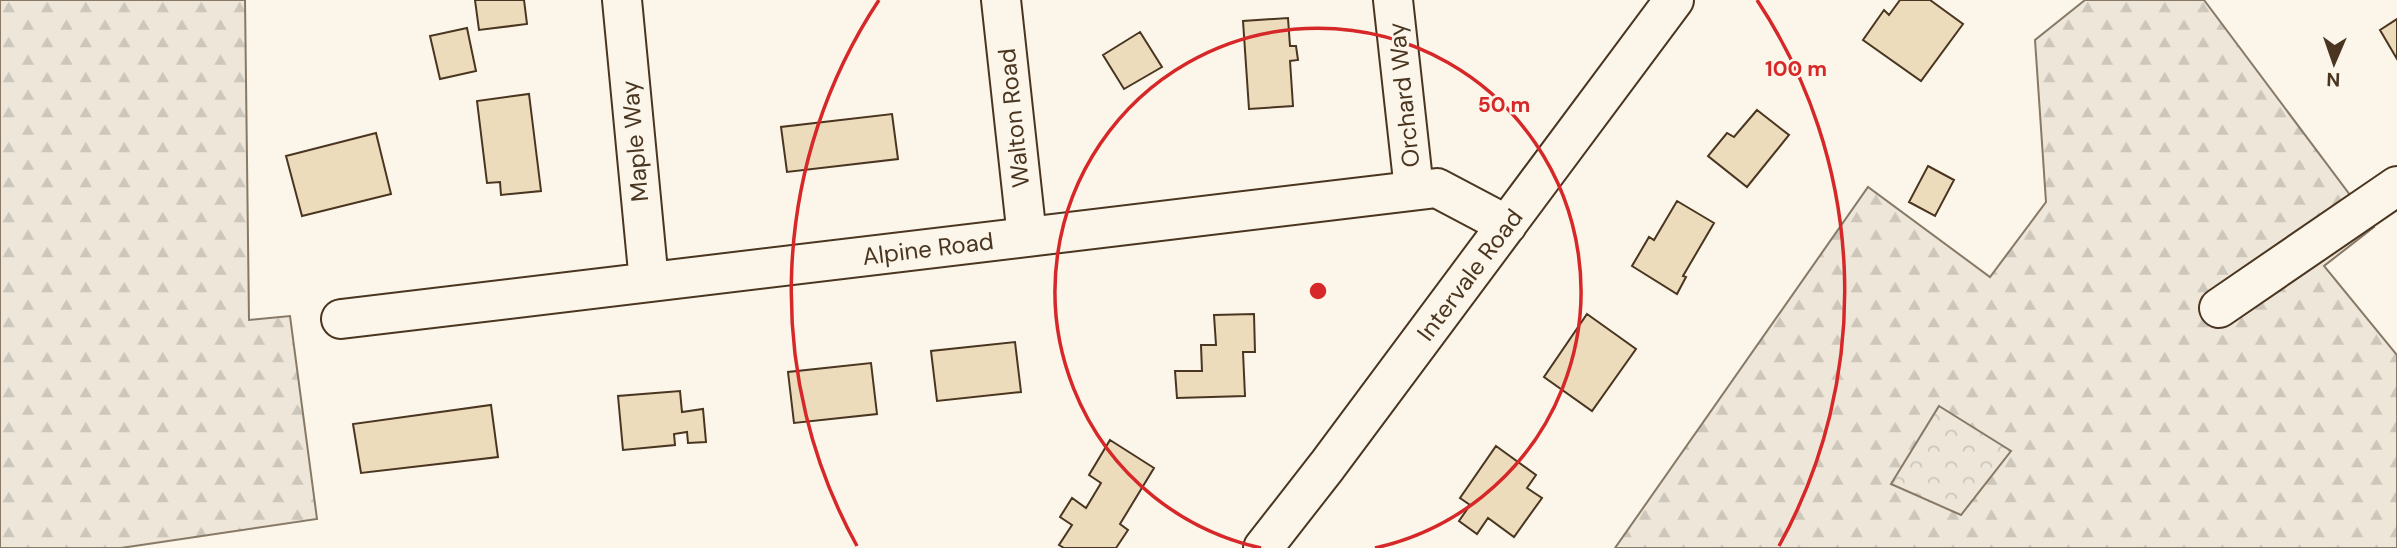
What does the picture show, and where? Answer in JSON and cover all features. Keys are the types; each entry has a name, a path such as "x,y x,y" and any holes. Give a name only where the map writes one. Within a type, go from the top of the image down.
{"street":[{"name":"Maple Way","path":"622,0 649,282"},
{"name":"Walton Road","path":"1001,0 1027,237"},
{"name":"Orchard Way","path":"1393,0 1414,190"},
{"name":"Intervale Road","path":"1263,548 1674,0"},
{"path":"2219,308 2397,186"},
{"name":"Alpine Road","path":"341,319 1437,188 1507,225"}],"green space":[{"path":"0,0 245,0 249,320 290,316 317,519 121,548 0,548"},
{"path":"2085,0 2204,0 2374,227 2324,266 2397,355 2397,548 1615,548 1868,187 1990,277 2046,202 2035,40"},
{"path":"1939,406 2011,451 1961,515 1891,484"}],"building":[{"path":"475,0 524,0 527,24 479,30"},
{"path":"1900,0 1930,0 1963,24 1921,81 1863,40 1884,10 1889,15"},
{"path":"1288,18 1290,46 1296,46 1298,60 1290,61 1293,106 1249,109 1243,21"},
{"path":"2397,19 2397,59 2380,30"},
{"path":"467,28 476,71 440,79 430,36"},
{"path":"1140,32 1162,67 1124,89 1103,55"},
{"path":"529,94 541,191 501,195 500,182 487,183 477,101"},
{"path":"1757,110 1789,135 1747,187 1708,156 1727,133 1734,137"},
{"path":"892,114 898,159 787,172 781,127"},
{"path":"376,133 391,194 302,216 286,156"},
{"path":"1928,166 1954,180 1935,216 1909,202"},
{"path":"1677,201 1714,223 1683,276 1686,277 1677,294 1632,266 1649,237 1654,240"},
{"path":"1254,314 1255,352 1243,352 1245,396 1177,398 1175,371 1202,371 1201,345 1216,345 1214,315"},
{"path":"1587,314 1636,349 1592,411 1544,377"},
{"path":"1015,342 1021,392 937,401 931,351"},
{"path":"871,363 877,414 794,423 788,372"},
{"path":"680,391 682,412 703,409 706,442 688,443 687,432 674,434 675,445 623,450 618,396"},
{"path":"491,405 498,457 361,473 353,424"},
{"path":"1110,440 1154,468 1120,524 1128,530 1116,548 1064,548 1059,545 1072,525 1060,517 1072,498 1086,508 1101,483 1089,475"},
{"path":"1496,446 1536,475 1527,488 1542,498 1514,537 1488,518 1477,534 1459,521 1470,505 1460,498"}]}
